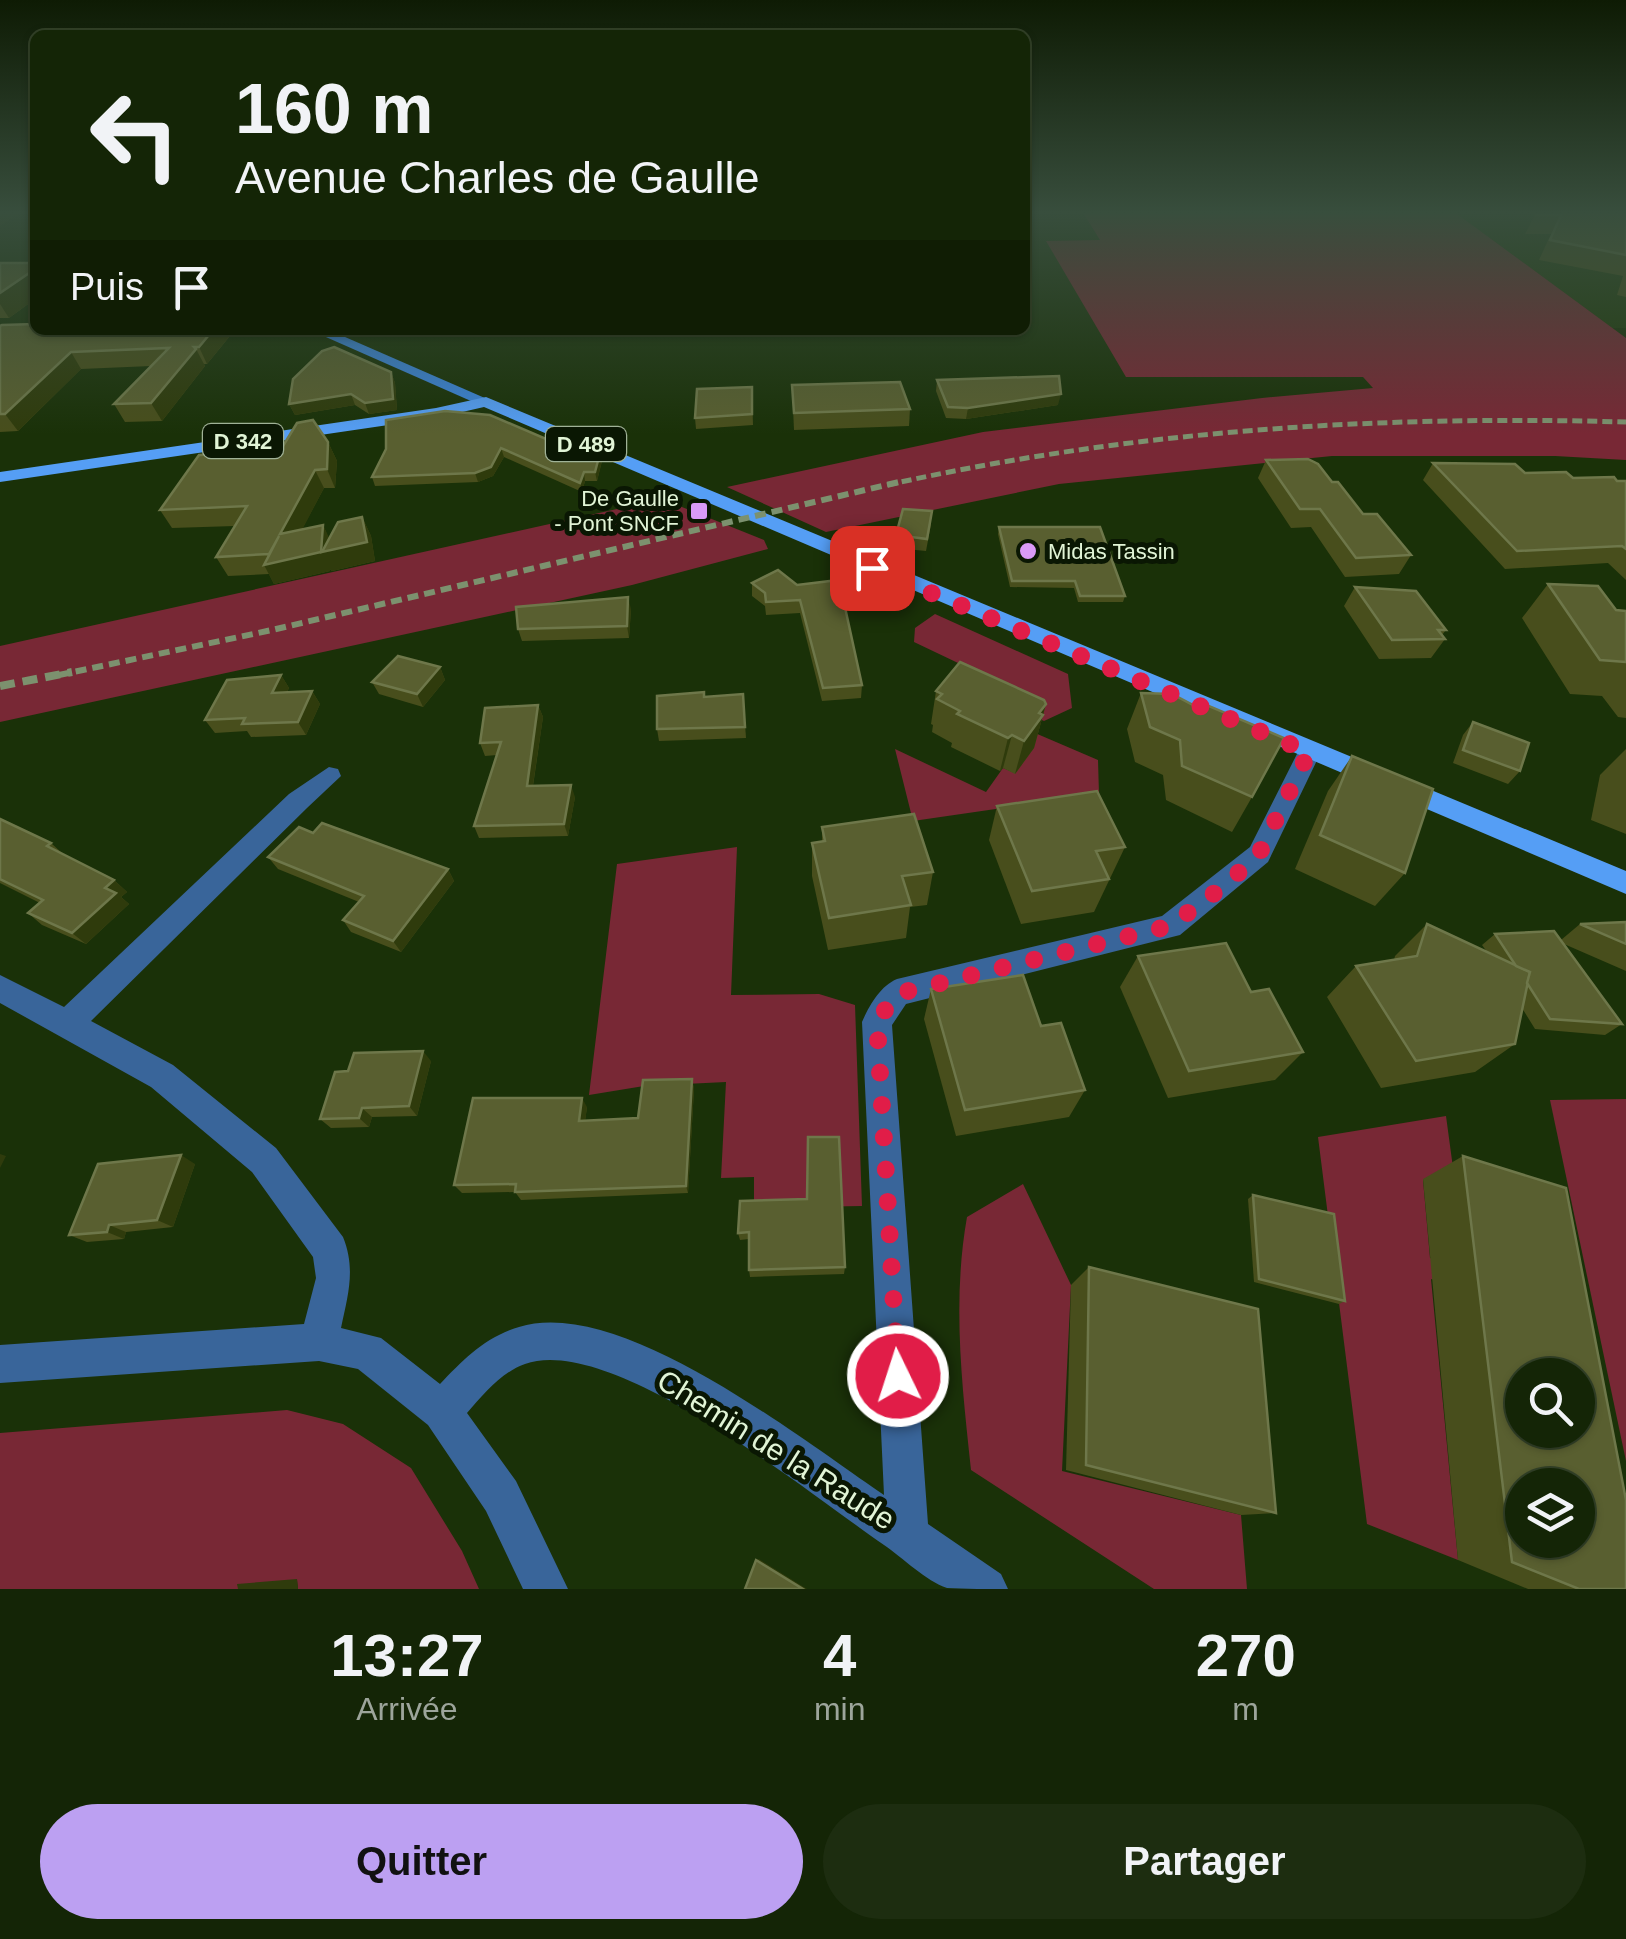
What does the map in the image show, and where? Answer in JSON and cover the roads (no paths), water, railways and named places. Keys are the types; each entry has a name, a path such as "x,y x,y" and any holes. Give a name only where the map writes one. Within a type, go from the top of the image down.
{"main road":[{"name":"D 489","path":"329,335 1626,883"},
{"name":"D 342","path":"0,477 436,413 486,402"}],"street":[{"path":"908,1534 877,1022 896,994 1170,926 1259,854 1309,752"},
{"path":"68,1023 298,801 329,776"},
{"path":"0,988 162,1076 264,1160 330,1250 334,1278 319,1342"},
{"path":"0,1364 319,1342 367,1352 442,1411 501,1496 546,1589"},
{"name":"Chemin de la Raude","path":"442,1411 484,1364 521,1345 552,1342 594,1346 625,1357 701,1396 986,1589"}],"railway":[{"path":"887,485 1072,451 1255,430 1439,421 1626,422"},
{"path":"59,675 272,630 899,482"},
{"path":"0,686 72,672"}],"place":[{"name":"De Gaulle - Pont SNCF","path":"699,511"},
{"name":"Midas Tassin","path":"1028,551"}]}
